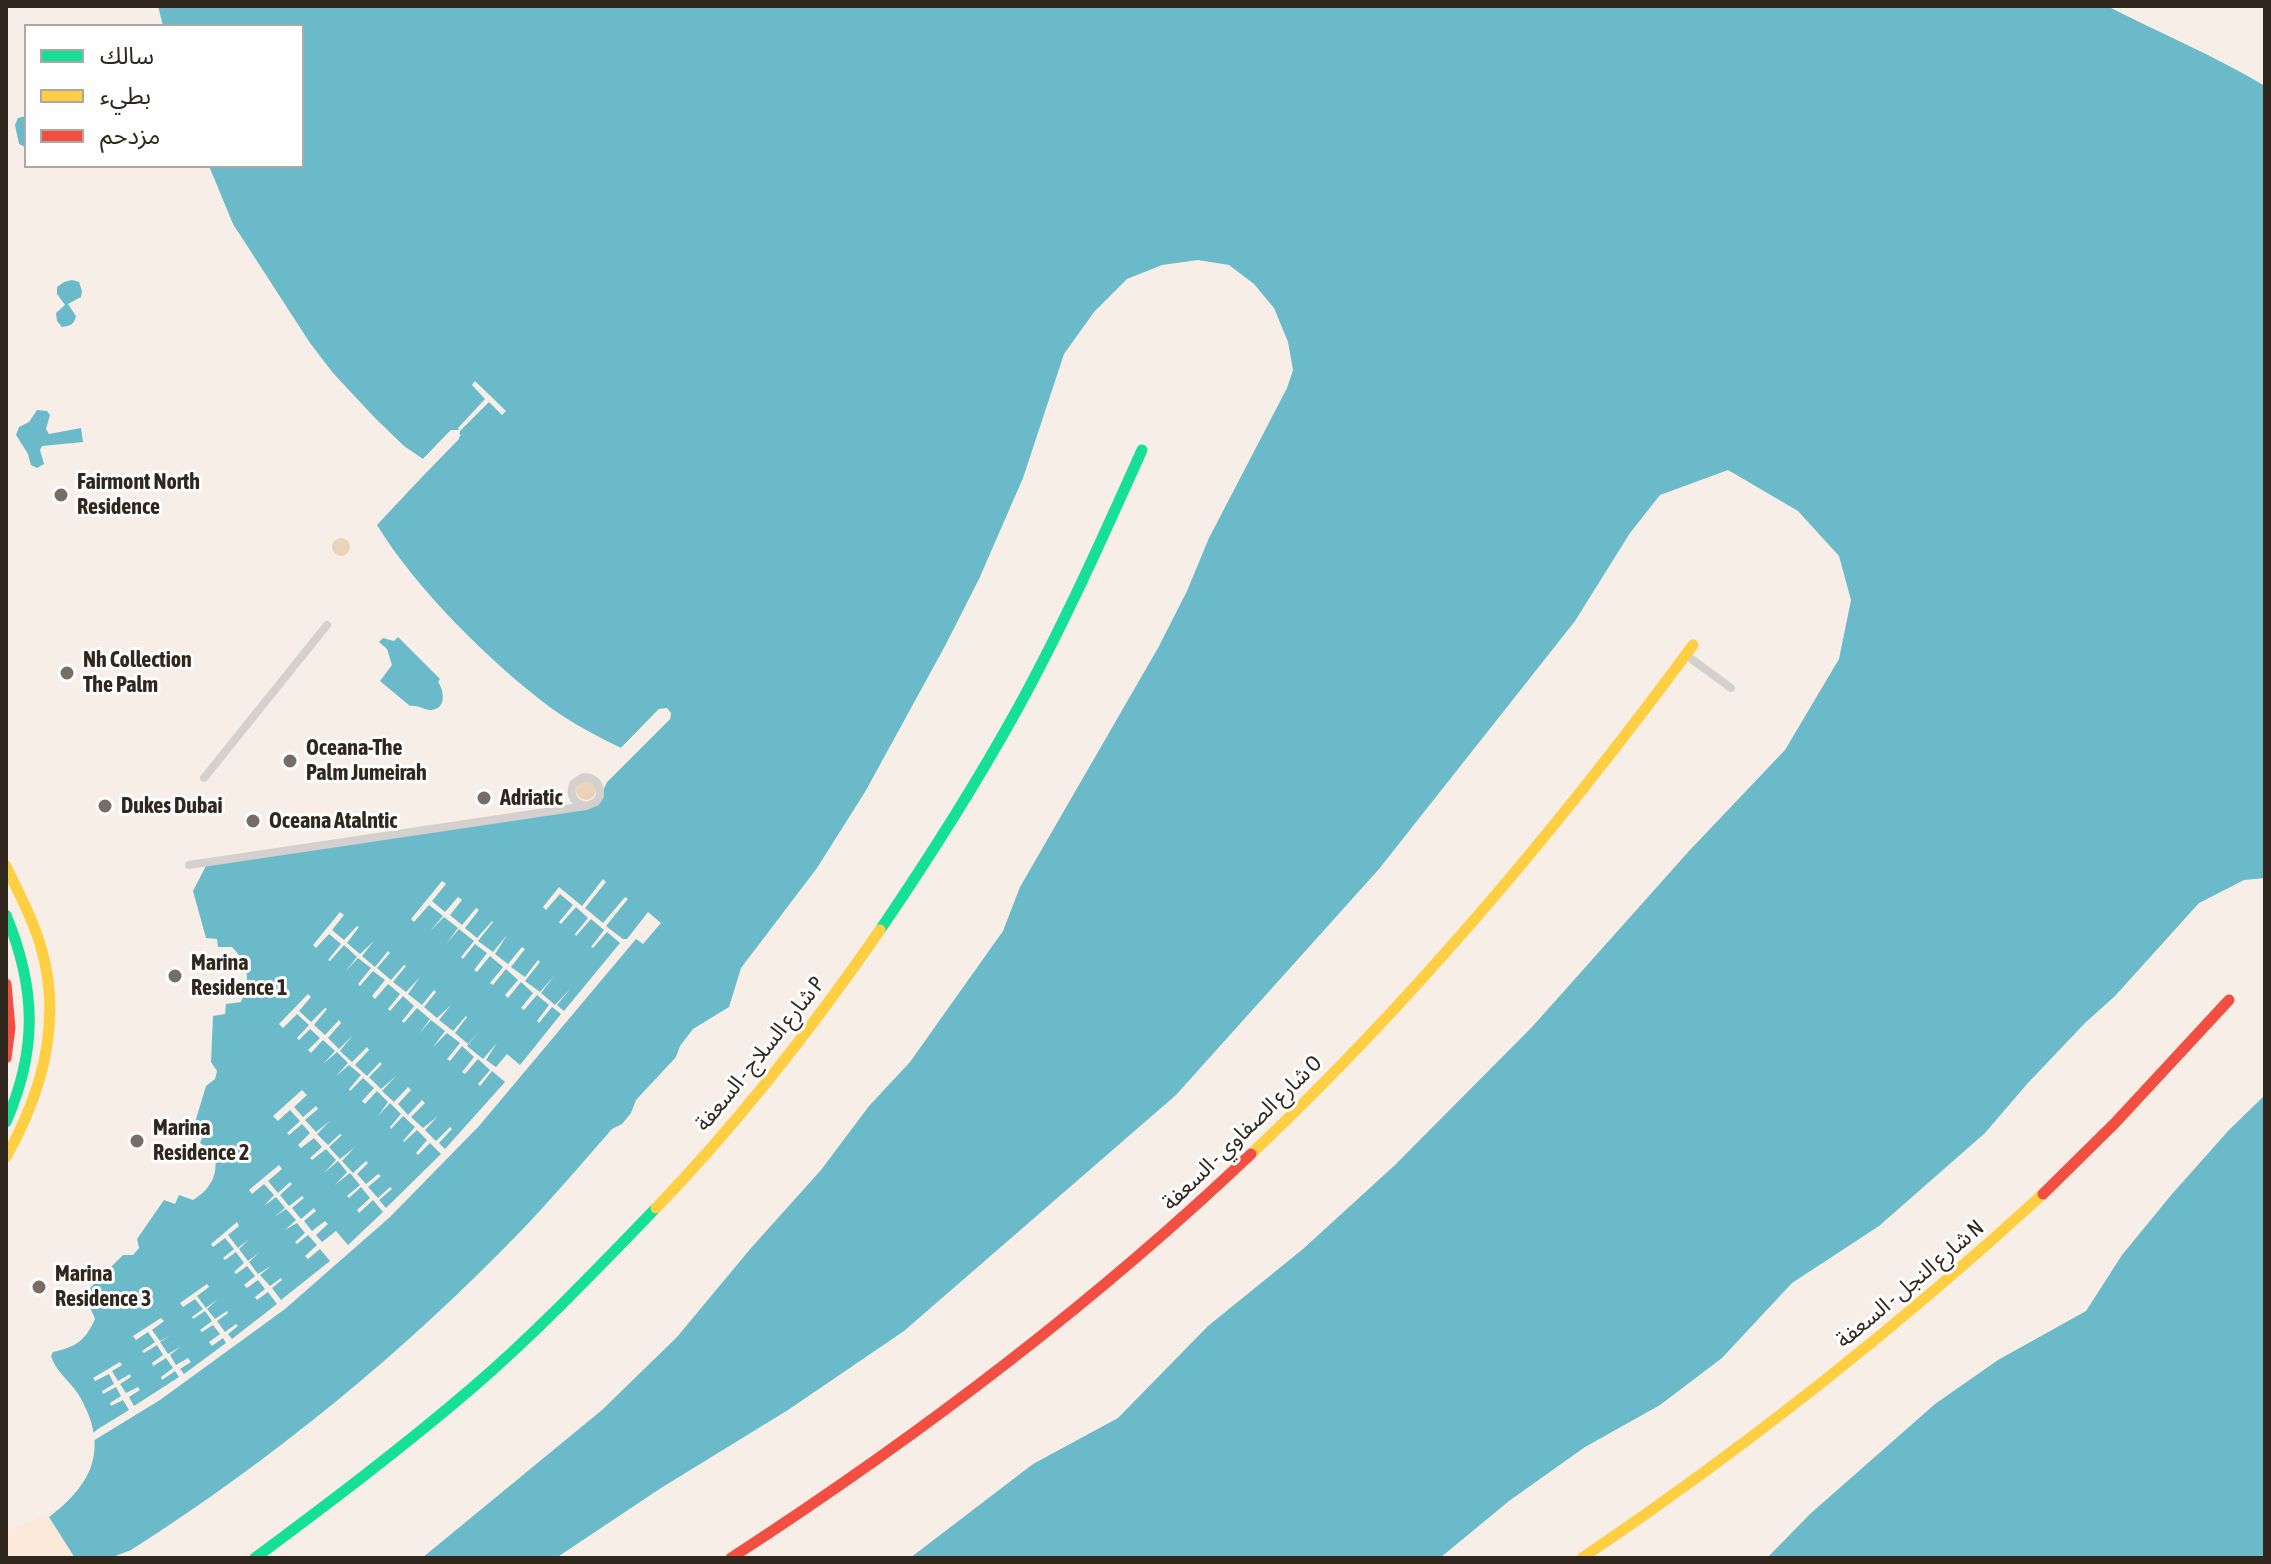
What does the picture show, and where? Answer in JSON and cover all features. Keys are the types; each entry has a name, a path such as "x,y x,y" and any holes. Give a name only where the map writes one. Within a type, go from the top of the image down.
{"street":[{"name":"شارع السلاج - السعفة P","path":"255,1558 402,1447 541,1325 662,1203 773,1073 884,925 991,756 1065,618 1142,450"},
{"path":"204,778 327,625"},
{"path":"1690,650 1731,688"},
{"name":"شارع الصفاوي - السعفة O","path":"731,1558 877,1461 1001,1369 1141,1254 1265,1142 1383,1023 1477,919 1566,812 1690,650"},
{"path":"189,865 586,806"},
{"path":"6,866 39,942 51,995 49,1043 43,1074 20,1132 6,1157"},
{"path":"6,915 17,938 26,970 31,1019 25,1069 6,1122"},
{"path":"6,984 10,1028 6,1058"},
{"name":"شارع النجل - السعفة N","path":"1582,1558 1750,1440 1946,1282 2085,1153 2229,1000"},
{"path":"6,1149 20,1132"}],"shaded area":[{"path":"341,538 350,547 341,556 332,547"},
{"path":"586,780 593,783 596,790 593,797 586,800 579,797 576,790 579,783"},
{"path":"48,1515 75,1558 6,1558 6,1530"}],"water":[{"path":"158,6 2107,6 2265,86 2265,878 2244,880 2199,903 2115,996 2027,1084 1985,1133 1879,1226 1792,1283 1722,1358 1660,1405 1585,1447 1509,1501 1440,1558 910,1558 1033,1464 1118,1418 1208,1326 1303,1249 1395,1165 1532,1027 1689,851 1785,750 1839,659 1851,600 1839,556 1798,511 1728,470 1660,495 1630,533 1575,621 1379,869 1176,1095 904,1331 788,1410 661,1488 556,1558 422,1558 602,1410 677,1337 821,1170 869,1106 910,1062 1003,931 1020,887 1158,648 1209,538 1287,388 1293,370 1288,342 1274,308 1254,284 1229,265 1198,260 1162,265 1127,279 1094,312 1064,354 1023,478 979,579 945,646 865,792 817,868 741,968 729,1007 693,1029 676,1057 636,1100 622,1124 612,1129 474,1278 382,1363 235,1480 131,1550 110,1558 75,1558 49,1517 86,1478 95,1449 94,1433 80,1397 51,1356 53,1352 74,1345 87,1333 95,1319 90,1307 96,1303 89,1289 123,1255 133,1255 139,1248 137,1239 164,1200 175,1204 179,1195 193,1200 205,1190 215,1173 214,1152 200,1143 203,1136 193,1129 206,1086 215,1079 217,1071 211,1062 213,1016 225,1014 226,1004 241,1002 247,973 232,947 218,947 217,939 206,938 193,891 209,860 598,801 607,782 670,719 671,713 659,709 621,748 576,725 528,690 456,624 393,549 377,525 461,435 451,430 423,459 404,446 375,418 310,343 233,224 210,168 304,168 304,24 162,24"},
{"path":"24,116 24,146 19,144 15,125 18,118"},
{"path":"72,280 79,282 81,297 68,304 76,316 72,324 62,327 56,313 65,305 57,294 57,287"},
{"path":"37,410 47,411 50,415 46,429 49,434 81,428 83,442 42,446 40,450 44,464 37,468 31,465 16,435 19,427 29,422"},
{"path":"398,637 440,679 438,682 443,699 436,709 410,706 380,681 392,665 387,649 379,642 383,638 394,641"},
{"path":"2265,1095 2265,1558 1767,1558 1810,1514 1935,1404 1998,1360 2086,1311 2122,1255 2172,1194"}],"pier":[{"path":"475,381 506,411 502,415 489,402 460,431 459,439 374,526 456,434 425,462 420,462 451,430 459,430 485,399 472,385"},
{"path":"667,708 671,713 670,719 607,782 605,779 667,715 661,713 623,751 618,751 659,709"},
{"path":"603,879 606,882 585,908 603,923 625,897 628,899 606,926 623,939 627,939 648,912 661,923 643,944 636,939 479,1126 390,1217 285,1309 160,1400 93,1441 93,1433 129,1410 123,1400 111,1406 110,1403 121,1396 116,1387 103,1394 102,1391 114,1384 109,1374 95,1381 93,1378 120,1362 122,1365 112,1371 118,1381 130,1374 131,1377 120,1384 126,1393 138,1387 140,1390 129,1397 134,1406 179,1377 175,1371 162,1380 161,1377 173,1368 166,1358 153,1366 152,1363 163,1355 157,1345 144,1353 142,1351 155,1342 148,1332 136,1340 133,1336 161,1318 164,1321 152,1330 160,1341 171,1335 160,1342 168,1354 180,1347 170,1355 176,1365 188,1358 191,1362 180,1369 184,1374 226,1343 223,1338 212,1346 209,1342 220,1334 213,1325 202,1332 200,1330 212,1321 205,1311 193,1319 203,1309 195,1299 183,1307 180,1303 207,1284 209,1287 197,1296 206,1308 218,1299 207,1309 215,1319 227,1311 217,1321 225,1332 236,1324 238,1326 228,1334 232,1339 277,1304 268,1292 257,1300 255,1297 265,1289 258,1280 247,1288 244,1285 255,1276 247,1266 236,1274 234,1272 244,1263 236,1252 225,1260 223,1258 234,1249 225,1238 213,1247 211,1244 237,1222 239,1226 228,1235 238,1248 249,1239 239,1249 248,1261 260,1252 249,1262 258,1274 271,1266 260,1275 270,1286 281,1278 272,1288 281,1300 330,1261 320,1249 308,1259 305,1256 317,1245 308,1235 297,1244 295,1242 305,1233 297,1223 285,1230 296,1220 286,1209 274,1217 285,1208 276,1197 264,1206 274,1195 264,1184 252,1194 249,1190 279,1165 282,1169 268,1181 278,1193 290,1182 292,1184 280,1195 289,1206 302,1196 304,1198 292,1208 301,1219 314,1208 316,1211 304,1221 312,1231 325,1221 328,1224 316,1235 322,1242 336,1231 348,1245 383,1212 373,1200 359,1213 357,1210 370,1198 361,1187 349,1198 347,1196 360,1185 350,1173 335,1185 347,1172 338,1161 324,1173 336,1160 326,1149 312,1160 310,1158 322,1147 314,1138 301,1148 298,1145 310,1133 302,1124 289,1135 287,1133 300,1121 290,1110 278,1121 273,1116 302,1090 307,1095 294,1107 303,1117 316,1106 318,1109 305,1120 316,1132 330,1121 317,1134 328,1145 342,1135 329,1147 340,1159 354,1148 342,1161 353,1173 366,1161 368,1163 357,1174 366,1184 378,1174 381,1176 368,1187 378,1198 390,1187 392,1189 379,1200 386,1208 441,1154 430,1143 418,1155 416,1153 427,1140 417,1130 404,1142 415,1127 403,1116 391,1129 401,1114 390,1103 378,1116 388,1102 377,1091 365,1104 362,1101 374,1088 363,1078 350,1091 361,1075 349,1065 336,1076 348,1063 337,1052 323,1064 335,1051 323,1040 311,1053 308,1050 320,1038 310,1029 299,1040 297,1038 309,1025 297,1014 283,1028 279,1024 308,994 311,997 299,1011 311,1022 327,1009 314,1025 325,1035 339,1020 341,1023 328,1038 339,1049 353,1035 340,1051 352,1062 367,1047 369,1050 355,1065 367,1076 380,1062 382,1064 369,1077 381,1089 396,1076 382,1091 394,1102 408,1087 411,1090 398,1104 408,1115 422,1100 425,1103 411,1117 423,1128 438,1116 425,1130 436,1141 450,1127 452,1129 439,1143 445,1149 505,1082 492,1071 480,1086 478,1084 490,1070 478,1059 465,1074 462,1072 474,1057 462,1046 450,1061 447,1059 460,1043 447,1033 433,1047 445,1031 431,1020 419,1034 430,1019 417,1008 404,1023 402,1021 414,1006 403,996 390,1011 388,1009 400,994 388,984 375,999 372,996 385,980 373,971 360,986 358,984 371,968 358,958 345,972 357,957 344,945 328,960 341,944 329,934 316,948 313,945 340,912 344,915 332,930 344,940 359,927 347,943 360,954 374,941 362,956 375,967 388,951 390,953 377,968 391,980 406,966 393,982 406,992 420,977 408,994 422,1005 434,990 436,992 424,1007 437,1018 451,1005 439,1020 453,1031 466,1016 455,1033 468,1044 480,1030 467,1046 483,1059 497,1043 486,1060 496,1067 507,1054 520,1065 561,1014 552,1007 539,1023 537,1021 549,1005 537,995 524,1010 521,1008 533,993 521,982 508,998 505,995 518,980 506,969 493,985 490,983 503,967 490,956 477,972 474,970 487,953 475,944 463,959 461,957 474,941 459,929 446,944 458,928 444,917 430,931 443,916 429,905 414,922 411,919 442,881 446,884 432,901 445,912 458,897 462,900 450,915 462,925 476,908 479,910 465,928 477,938 492,921 478,941 493,952 507,935 495,954 508,964 522,947 525,949 511,967 525,977 538,960 540,962 525,981 540,992 555,975 541,993 555,1005 571,988 557,1005 564,1011 620,943 607,932 591,947 604,930 591,919 576,936 588,918 576,907 561,924 559,922 573,905 560,894 546,910 543,907 559,887 582,906"}],"traffic: fast":[{"path":"880,930 952,820 1018,708 1098,548 1142,450"},
{"path":"6,915 23,968 29,1018 24,1069 6,1122"},
{"path":"255,1558 392,1454 472,1388 543,1323 656,1208"}],"traffic: slow":[{"path":"1251,1154 1370,1035 1483,910 1590,780 1693,645"},
{"path":"6,866 39,940 48,978 50,1005 49,1031 38,1083 30,1108 6,1157"},
{"path":"656,1208 774,1074 880,930"},
{"path":"1582,1558 1819,1385 1933,1292 2043,1194"}],"traffic: jam":[{"path":"6,984 10,1028 6,1058"},
{"path":"2043,1194 2115,1123 2229,1000"},
{"path":"731,1558 868,1466 1000,1368 1128,1264 1251,1154"}],"place":[{"name":"Fairmont North Residence","path":"61,495"},
{"name":"Nh Collection The Palm","path":"67,673"},
{"name":"Oceana-The Palm Jumeirah","path":"290,761"},
{"name":"Adriatic","path":"484,798"},
{"name":"Dukes Dubai","path":"105,806"},
{"name":"Oceana Atalntic","path":"253,821"},
{"name":"Marina Residence 1","path":"175,976"},
{"name":"Marina Residence 2","path":"137,1141"},
{"name":"Marina Residence 3","path":"39,1287"}]}
